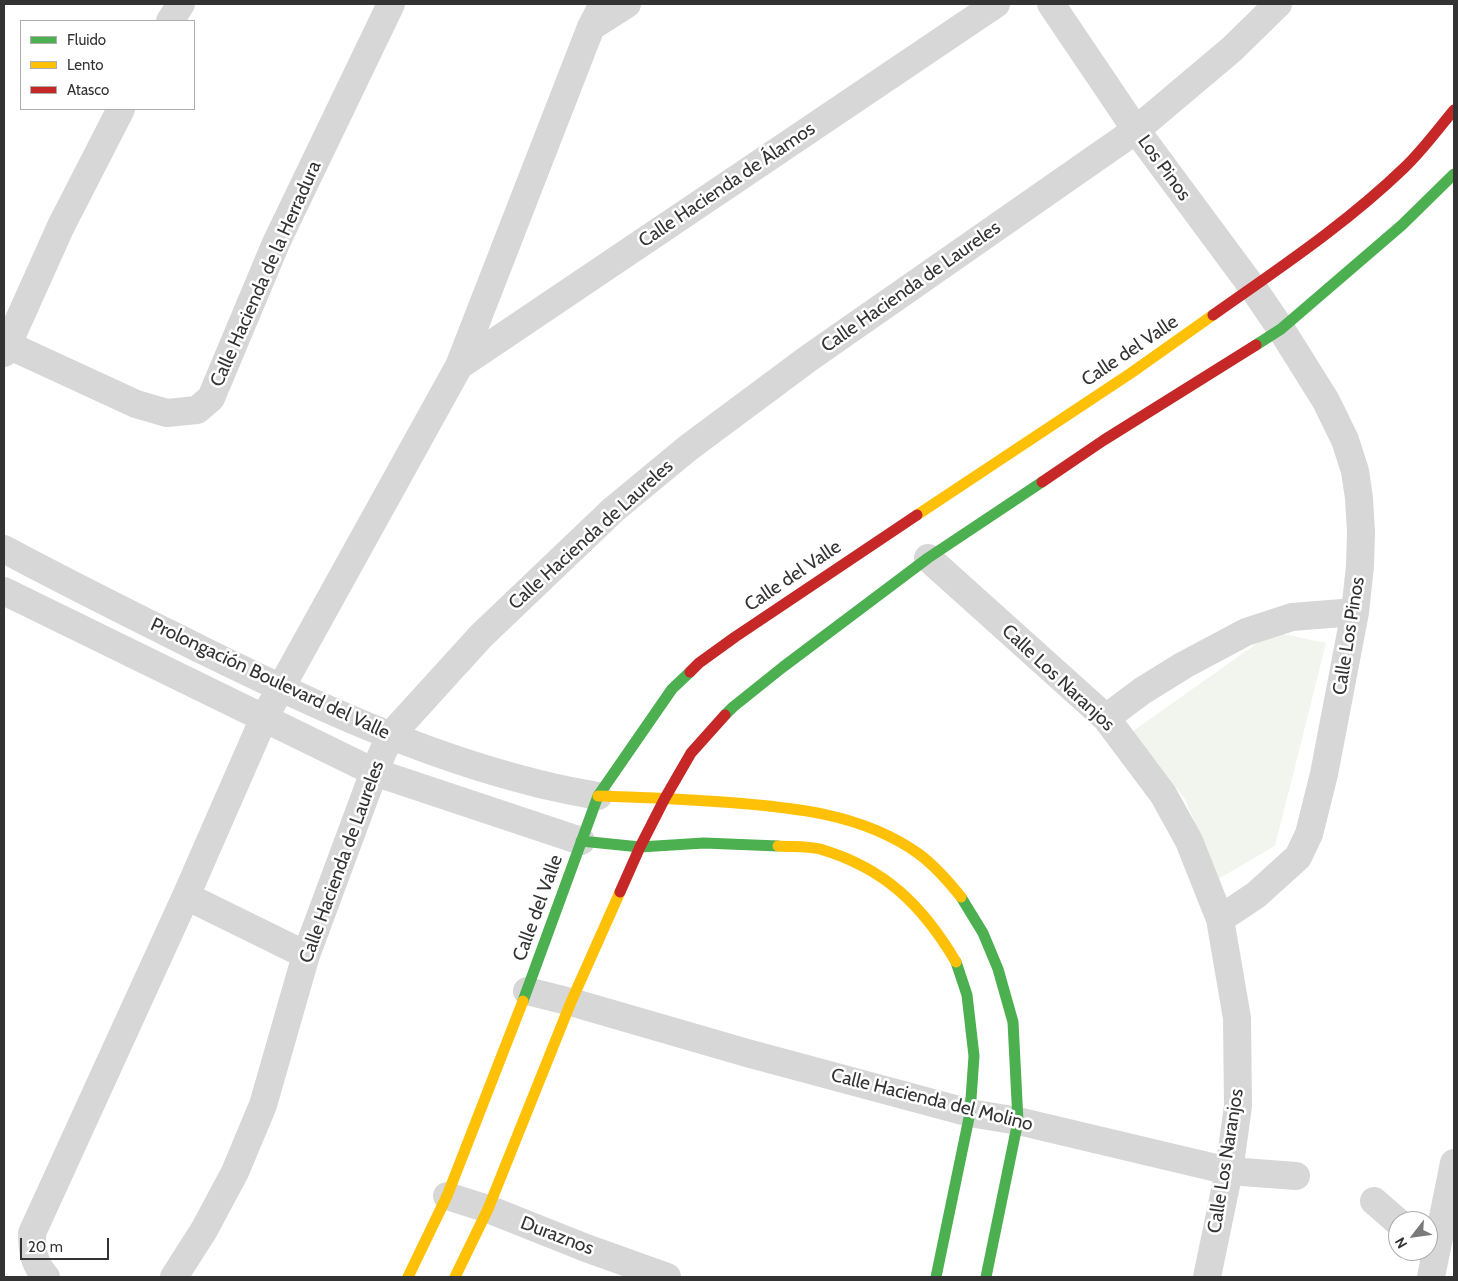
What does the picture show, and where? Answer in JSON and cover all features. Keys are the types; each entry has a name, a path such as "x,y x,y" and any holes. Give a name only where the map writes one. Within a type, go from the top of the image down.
{"street":[{"path":"171,20 181,4"},
{"name":"Calle Hacienda de la Herradura","path":"6,349 136,404 167,414 197,410 211,398 276,243 391,4"},
{"path":"46,1277 35,1262 32,1248 32,1233 186,896 263,720 459,366 597,15 627,4"},
{"name":"Calle Hacienda de Álamos","path":"459,366 996,4"},
{"name":"Los Pinos","path":"1050,4 1136,130 1281,329"},
{"name":"Calle Hacienda de Laureles","path":"174,1277 204,1230 235,1172 263,1105 306,955 374,772 390,736 482,636 613,510 688,448 809,358 1136,130 1232,49 1278,4"},
{"path":"6,349 61,226 120,110"},
{"name":"Calle del Valle","path":"408,1277 447,1196 527,991 580,841 598,796 672,688 699,664 844,563 1123,379 1362,207 1406,167 1454,110"},
{"path":"455,1277 488,1209 572,1002 640,847 664,798 690,753 733,707 782,667 928,558 1096,445 1281,329 1402,225 1454,174"},
{"name":"Calle Los Pinos","path":"1220,919 1256,895 1298,857 1309,834 1324,774 1355,612 1360,566 1359,498 1355,471 1345,440 1326,401 1281,329"},
{"name":"Prolongación Boulevard del Valle","path":"4,549 80,589 280,688 390,736 462,761 532,782 598,796 664,798 806,810 852,820 884,834 919,854 948,880 965,902 983,933 998,969 1013,1022 1018,1121 986,1277"},
{"name":"Calle Los Naranjos","path":"928,558 1106,718 1163,794 1189,841 1220,919 1237,1018 1238,1106 1228,1171 1207,1277"},
{"name":"Prolongación Boulevard del Valle","path":"4,592 263,720 374,772 580,841 640,847 704,843 764,844 819,849 865,867 897,888 928,920 942,938 959,967 967,995 974,1056 970,1113 936,1277"},
{"path":"1106,718 1142,691 1184,665 1246,632 1292,617 1355,612"},
{"path":"186,896 306,955"},
{"name":"Calle Hacienda del Molino","path":"527,991 572,1002 746,1053 970,1113 1018,1121 1228,1171 1296,1176"},
{"path":"1437,1262 1454,1163"},
{"name":"Duraznos","path":"447,1196 488,1209 586,1248 667,1277"},
{"path":"1374,1201 1388,1213"}],"shaded area":[{"path":"1273,632 1326,643 1275,846 1218,879 1185,799 1133,731"}],"traffic: fast":[{"path":"1256,345 1281,329 1402,225 1454,174"},
{"path":"725,715 783,667 928,558 1042,482"},
{"path":"523,1001 598,796 672,689 690,672"},
{"path":"581,841 640,847 704,843 778,846"},
{"path":"961,897 983,933 998,969 1013,1022 1018,1121 986,1277"},
{"path":"936,1277 970,1113 974,1056 967,995 956,962"}],"traffic: slow":[{"path":"917,515 1131,373 1213,315"},
{"path":"598,796 749,804 825,814 874,829 897,840 931,864 961,897"},
{"path":"778,846 820,849 843,857 883,878 916,907 930,923 956,962"},
{"path":"455,1277 488,1209 571,1002 620,892"},
{"path":"408,1277 447,1196 523,1001"}],"traffic: jam":[{"path":"1213,315 1311,245 1382,189 1424,147 1454,110"},
{"path":"1042,482 1104,440 1256,345"},
{"path":"690,672 699,663 735,637 917,515"},
{"path":"620,892 665,798 691,753 725,715"}]}
